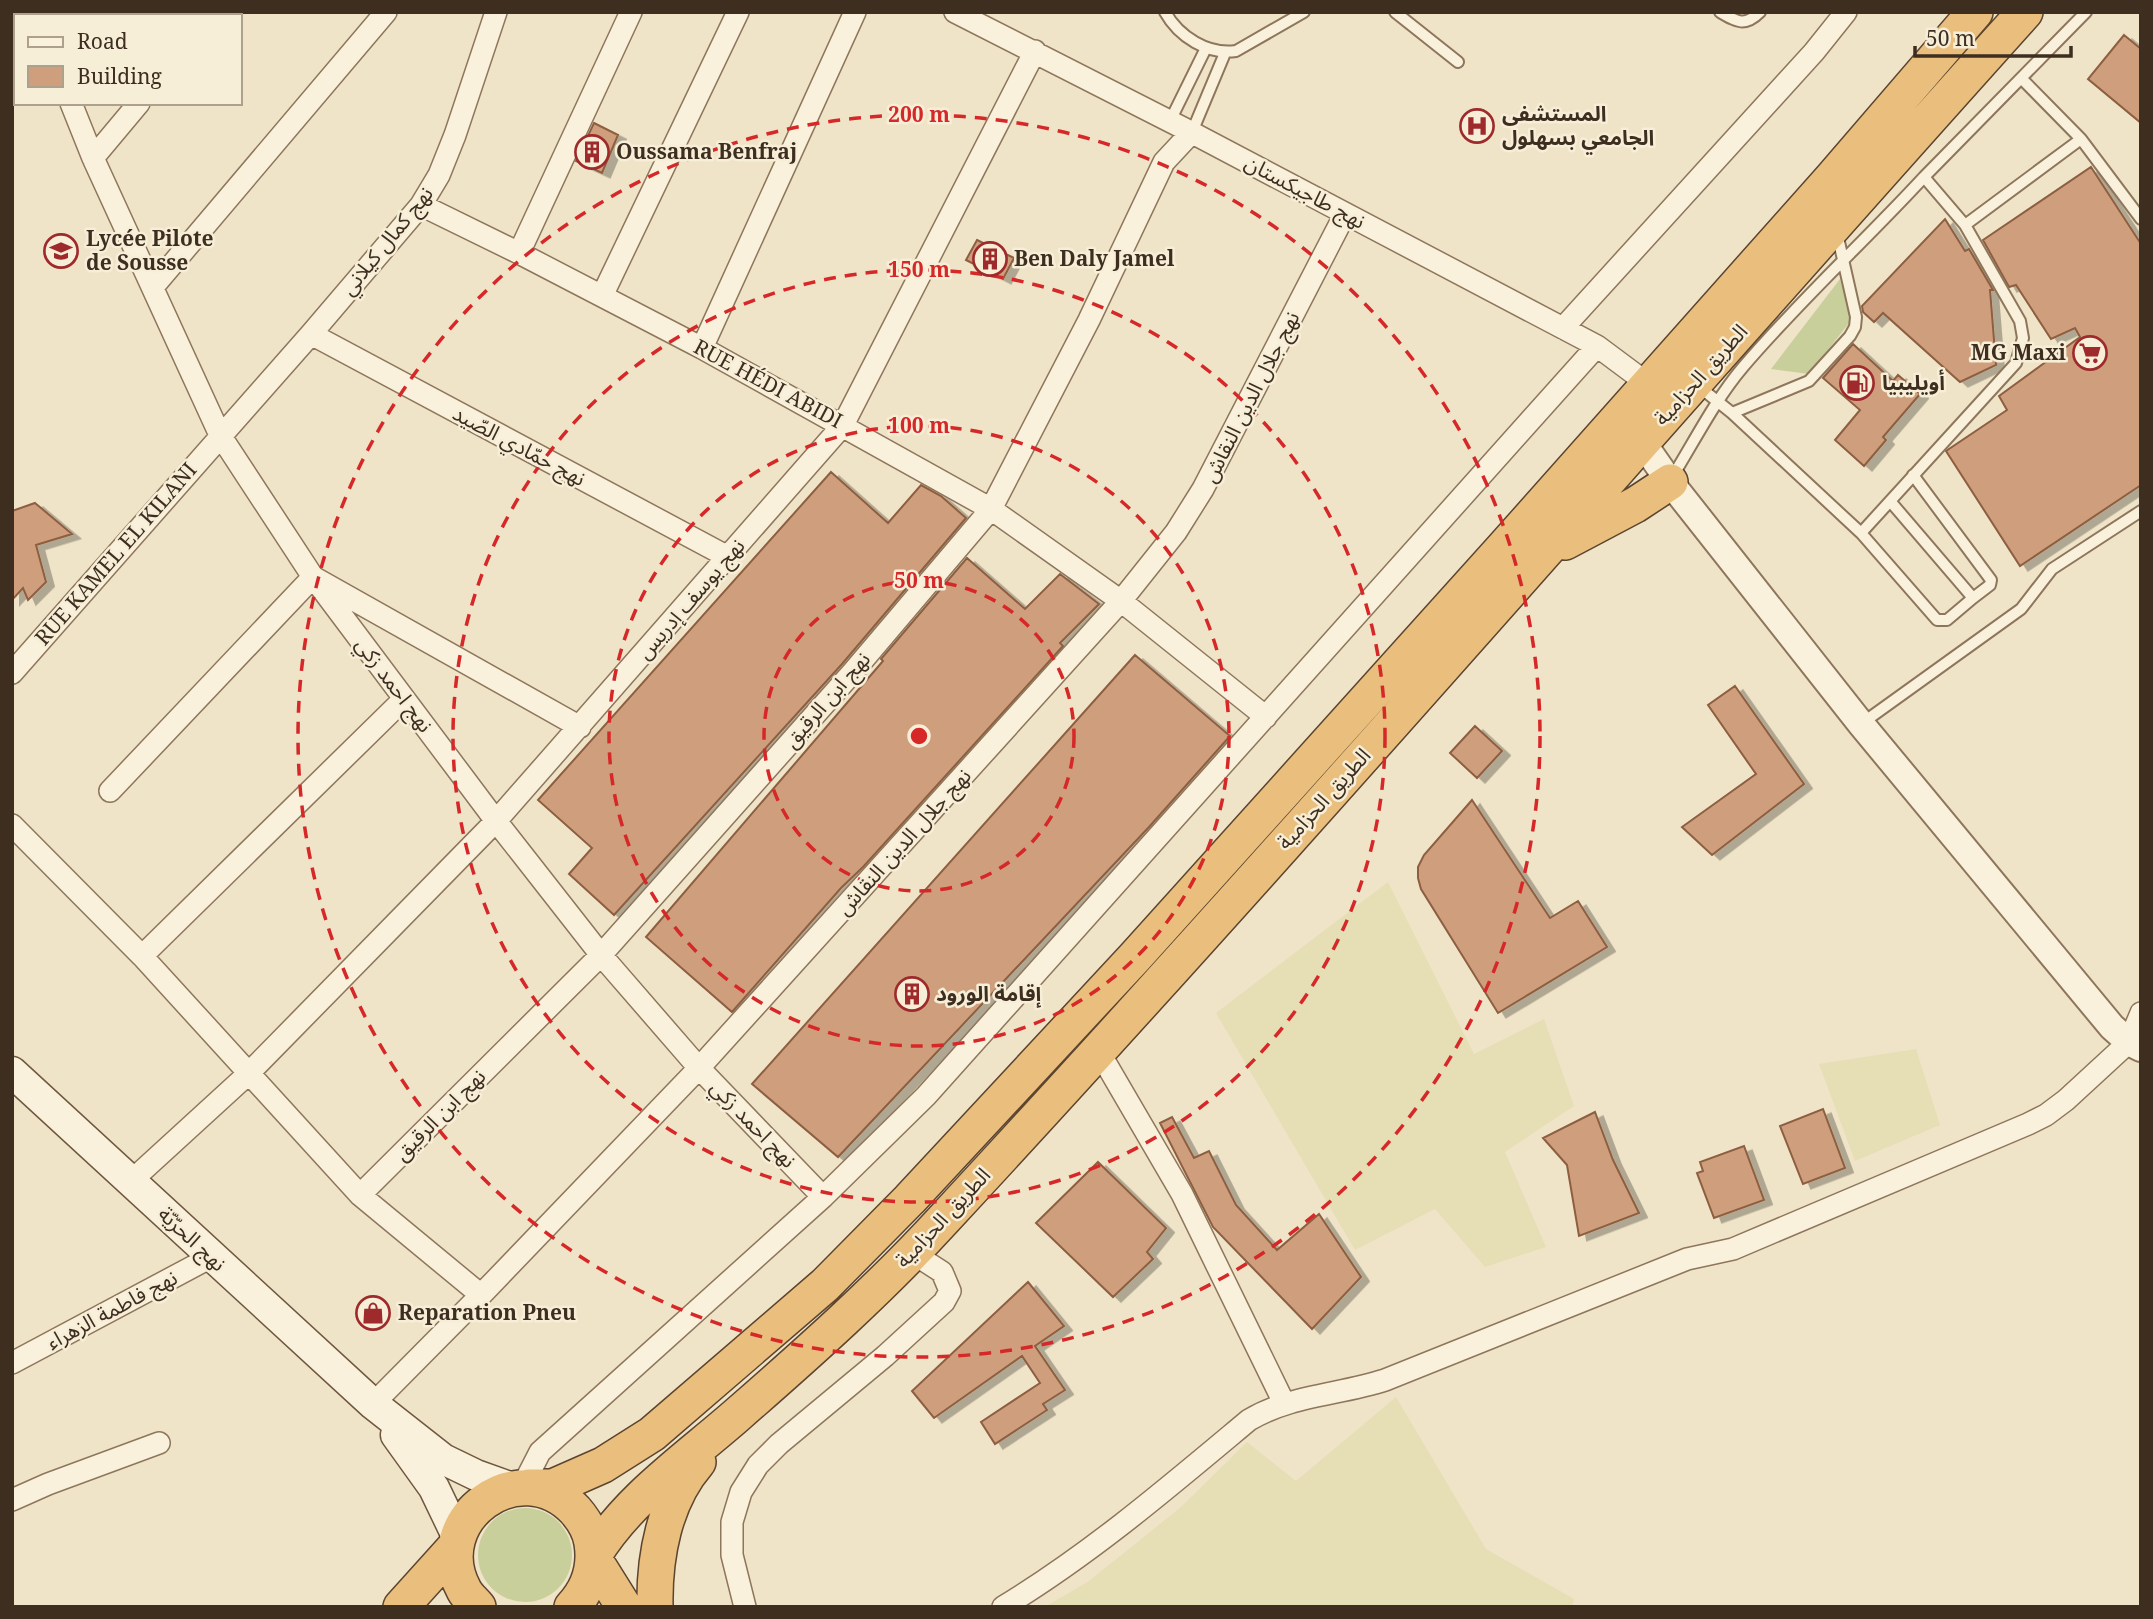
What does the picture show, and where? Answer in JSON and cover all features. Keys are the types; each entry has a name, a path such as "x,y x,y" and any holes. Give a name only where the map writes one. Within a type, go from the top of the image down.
{"highway":[{"name":"الطريق الحزامية","path":"401,1607 457,1542 466,1521 478,1505 494,1494 521,1488 553,1487 603,1465 652,1434 825,1285 969,1138 1125,967 1832,178 1975,12"},
{"name":"الطريق الحزامية","path":"572,1607 590,1580 594,1557 606,1535 643,1497 874,1291 911,1252 1098,1050 1642,442 1707,393 1835,222 1905,148 2025,12"},
{"path":"1538,558 1647,498 1670,482"},
{"path":"655,1607 655,1579 660,1544 670,1509 688,1473 740,1412"},
{"path":"521,1488 549,1491 567,1502 581,1517 590,1535 594,1557 624,1607"},
{"path":"457,1542 457,1569 464,1590 478,1607"}],"main road":[{"name":"نهج الحرّيّة","path":"12,1072 373,1404"},
{"path":"373,1404 443,1459 476,1475 521,1488"},
{"path":"373,1404 434,1488 457,1542"}],"street":[{"path":"153,287 386,12"},
{"name":"نهج كمال كيلاني","path":"220,435 421,205 439,175 455,135 496,12"},
{"path":"519,253 631,12"},
{"path":"602,296 738,12"},
{"path":"702,348 855,12"},
{"name":"نهج طاجيكستان","path":"955,12 1192,132 1597,346 1648,384"},
{"path":"1563,328 1814,51 1846,12"},
{"name":"نهج يوسف إدريس","path":"130,1182 247,1074 496,821 843,425 1035,51"},
{"name":"نهج احمد زكي","path":"72,105 93,158 220,435 313,578 601,955 699,1068 823,1197"},
{"path":"93,158 137,105"},
{"path":"1164,162 1170,121"},
{"name":"نهج ابن الرقيق","path":"360,1195 601,955 852,673 991,509 1089,320 1164,162 1192,132"},
{"name":"RUE HÉDI ABIDI","path":"421,205 702,348 991,509 1121,601 1266,717"},
{"name":"نهج جلال الدين النقاش","path":"373,1404 699,1068 1121,601 1176,532 1203,489 1345,214"},
{"name":"نهج حمّادي الصّيد","path":"311,334 728,557"},
{"path":"521,1488 545,1447 823,1197 926,1096 1597,346"},
{"name":"RUE KAMEL EL KILANI","path":"12,673 220,435"},
{"path":"1642,442 1670,482 1861,724 2112,1027 2135,1045"},
{"path":"110,791 313,578 580,727"},
{"path":"142,957 404,699"},
{"path":"12,825 142,957 360,1195 481,1295"},
{"path":"1003,1607 1053,1576 1124,1524 1249,1420 1284,1403 1385,1380 1687,1259 1742,1245 2006,1134 2046,1115 2135,1045 2141,1013"},
{"path":"1098,1050 1182,1194 1284,1403"},
{"path":"745,1607 732,1555 732,1522 741,1492 758,1465 779,1444 885,1356 944,1302 950,1292 942,1272 911,1252"},
{"name":"نهج فاطمة الزهراء","path":"12,1363 211,1257"},
{"path":"12,1500 159,1443"}],"lane":[{"path":"1165,12 1169,20 1192,41 1225,53 1236,51 1304,12"},
{"path":"1395,12 1458,62"},
{"path":"1720,12 1740,23 1748,22 1760,12"},
{"path":"1670,482 1707,393 1742,368 1843,260 2086,12"},
{"path":"1170,121 1206,48"},
{"path":"1192,132 1225,53"},
{"path":"2022,79 2081,139 2141,219"},
{"path":"1965,225 2081,139"},
{"path":"1861,533 2016,363 2021,352 2023,338 2020,321 1965,225 1924,177"},
{"path":"1732,413 1809,382 1855,327 1856,317 1835,222"},
{"path":"1707,393 1861,533 1937,621 1947,620 1990,585 1991,580 1913,475"},
{"path":"1890,501 1973,598"},
{"path":"1861,724 2021,609 2052,569 2141,511"}],"shaded area":[{"path":"1388,882 1474,1054 1544,1019 1574,1106 1505,1152 1546,1247 1485,1267 1435,1209 1355,1250 1216,1013"},
{"path":"1916,1049 1940,1125 1855,1161 1819,1064"},
{"path":"1396,1397 1486,1549 1574,1599 1572,1607 1045,1607 1089,1581 1181,1507 1247,1442 1296,1481"}],"green space":[{"path":"1840,279 1853,318 1809,374 1771,369"},
{"path":"525,1508 543,1512 558,1522 568,1537 572,1555 568,1573 558,1588 543,1598 525,1602 507,1598 492,1588 482,1573 478,1555 482,1537 492,1522 507,1512"}],"building":[{"path":"2124,35 2141,49 2141,123 2088,79"},
{"name":"Oussama Benfraj","path":"594,123 618,135 602,173 576,161"},
{"name":"MG Maxi","path":"2091,167 2141,244 2141,485 2020,566 1946,451 2007,410 1999,396 2080,337 2075,328 2051,339 2016,285 2009,287 1983,240"},
{"path":"1945,219 1965,251 1969,249 1993,290 1990,290 1996,365 1960,382 1883,313 1874,322 1863,312 1862,306"},
{"name":"Ben Daly Jamel","path":"977,240 1014,258 1003,279 966,260"},
{"path":"1853,344 1893,381 1898,375 1920,394 1883,437 1886,440 1864,466 1835,440 1860,410 1823,378"},
{"path":"831,472 888,523 921,485 941,496 966,518 842,664 614,915 569,874 592,848 538,800"},
{"path":"35,503 72,534 36,545 46,582 28,600 23,588 12,600 12,511"},
{"path":"967,558 1025,609 1060,574 1099,604 1060,643 1063,646 841,888 732,1012 646,937 883,661 881,659"},
{"path":"1135,655 1230,736 1149,827 838,1157 752,1084"},
{"path":"1735,686 1804,784 1712,855 1682,827 1756,774 1708,705"},
{"path":"1475,726 1502,751 1477,778 1450,753"},
{"path":"1472,800 1550,918 1578,901 1607,947 1498,1013 1421,889 1418,878 1418,867 1424,855"},
{"path":"1823,1109 1845,1168 1803,1184 1780,1126"},
{"path":"1595,1112 1613,1160 1639,1213 1579,1236 1567,1165 1543,1138"},
{"path":"1172,1117 1194,1158 1209,1151 1236,1205 1277,1250 1319,1214 1361,1277 1312,1329 1213,1227 1160,1123"},
{"path":"1744,1146 1764,1200 1714,1218 1697,1173 1703,1171 1700,1162"},
{"path":"1098,1162 1166,1228 1147,1252 1153,1259 1113,1297 1036,1223"},
{"path":"1028,1282 1064,1326 1035,1346 1065,1390 1043,1404 1047,1410 995,1444 981,1422 1040,1383 1022,1356 934,1418 912,1391"}],"place":[{"name":"المستشفى الجامعي بسهلول","path":"1477,126"},
{"name":"Oussama Benfraj","path":"592,152"},
{"name":"Lycée Pilote de Sousse","path":"61,251"},
{"name":"Ben Daly Jamel","path":"990,259"},
{"name":"MG Maxi","path":"2090,353"},
{"name":"أويليبيا","path":"1857,383"},
{"name":"إقامة الورود","path":"912,994"},
{"name":"Reparation Pneu","path":"373,1313"}]}
